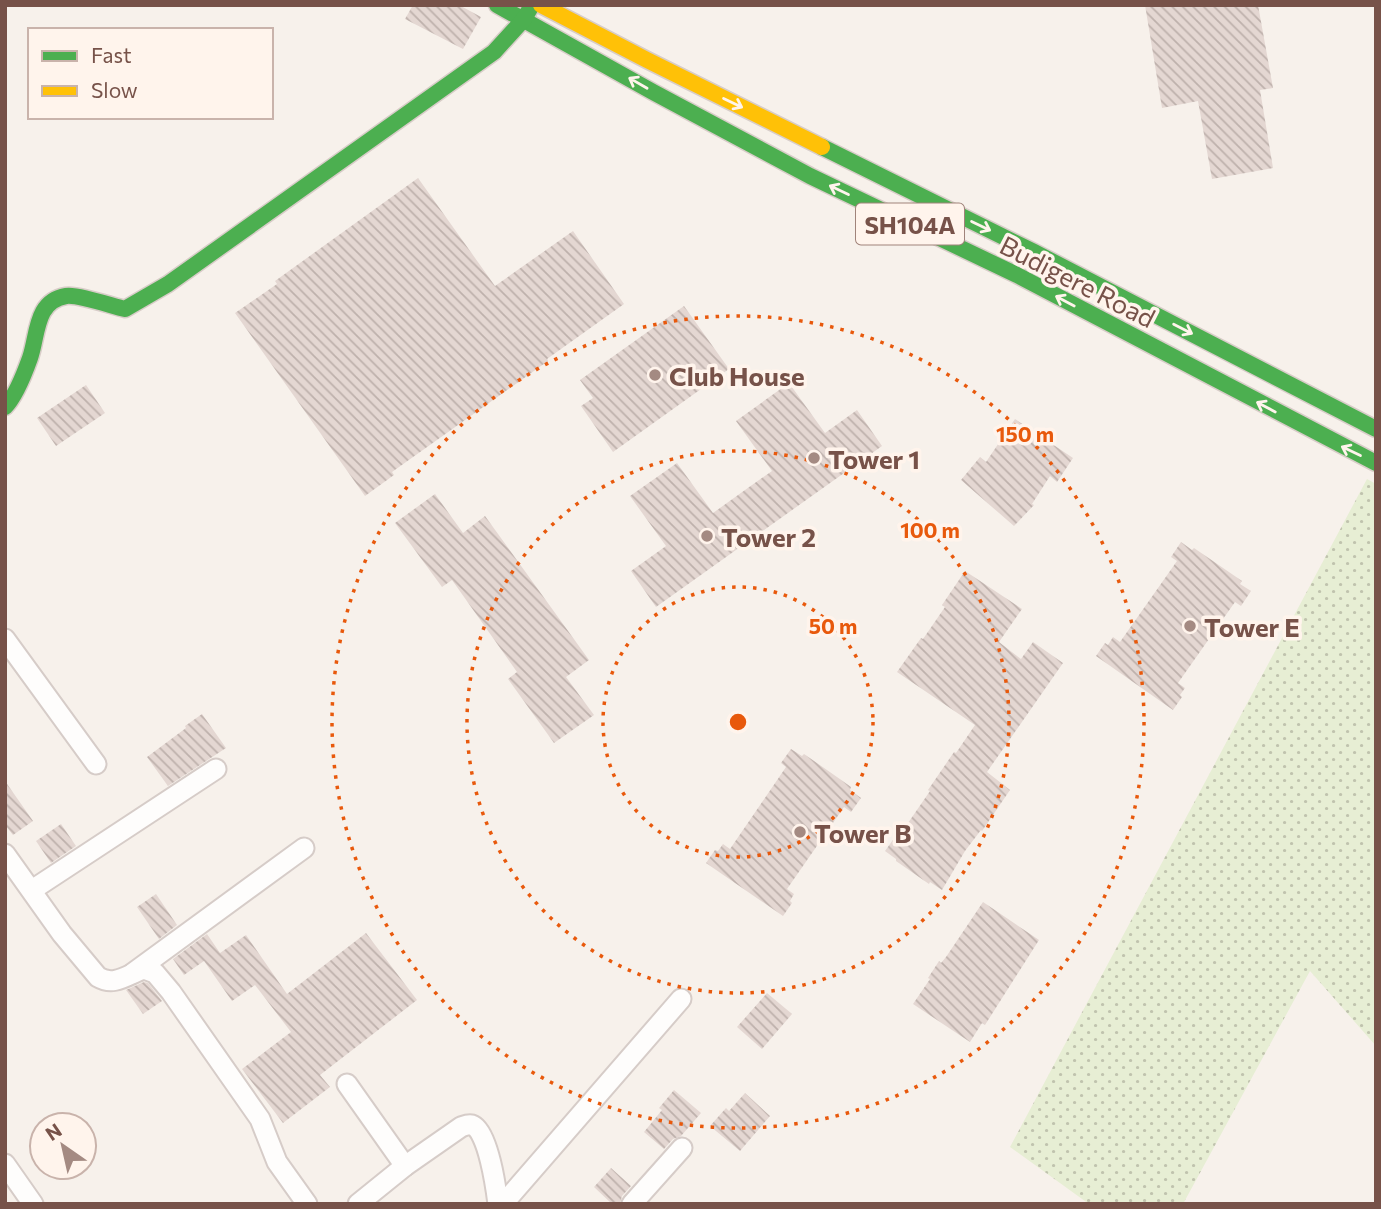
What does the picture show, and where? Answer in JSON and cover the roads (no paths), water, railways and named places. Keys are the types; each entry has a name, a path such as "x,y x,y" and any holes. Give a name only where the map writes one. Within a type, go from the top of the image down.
{"main road":[{"name":"Budigere Road","path":"497,5 528,12 653,92 810,176 1017,275 1376,463"},
{"name":"Budigere Road","path":"541,5 1034,252 1376,429"},
{"path":"5,407 11,401 30,358 38,317 51,301 68,295 125,309 167,284 494,52 528,12"}],"street":[{"path":"5,639 96,764"},
{"path":"32,890 216,769"},
{"path":"131,975 304,848"},
{"path":"5,854 62,934 98,977 105,981 120,980 144,969 151,970 172,992 260,1119 277,1162 307,1204"},
{"path":"501,1204 681,999"},
{"path":"347,1084 405,1166"},
{"path":"358,1204 405,1166 461,1127 470,1125 475,1127 489,1152 501,1204"},
{"path":"632,1204 682,1148"},
{"path":"6,1166 33,1204"}],"place":[{"name":"Club House","path":"655,375"},
{"name":"Tower 1","path":"814,458"},
{"name":"Tower 2","path":"707,536"},
{"name":"Tower E","path":"1190,626"},
{"name":"Tower B","path":"800,832"}]}
